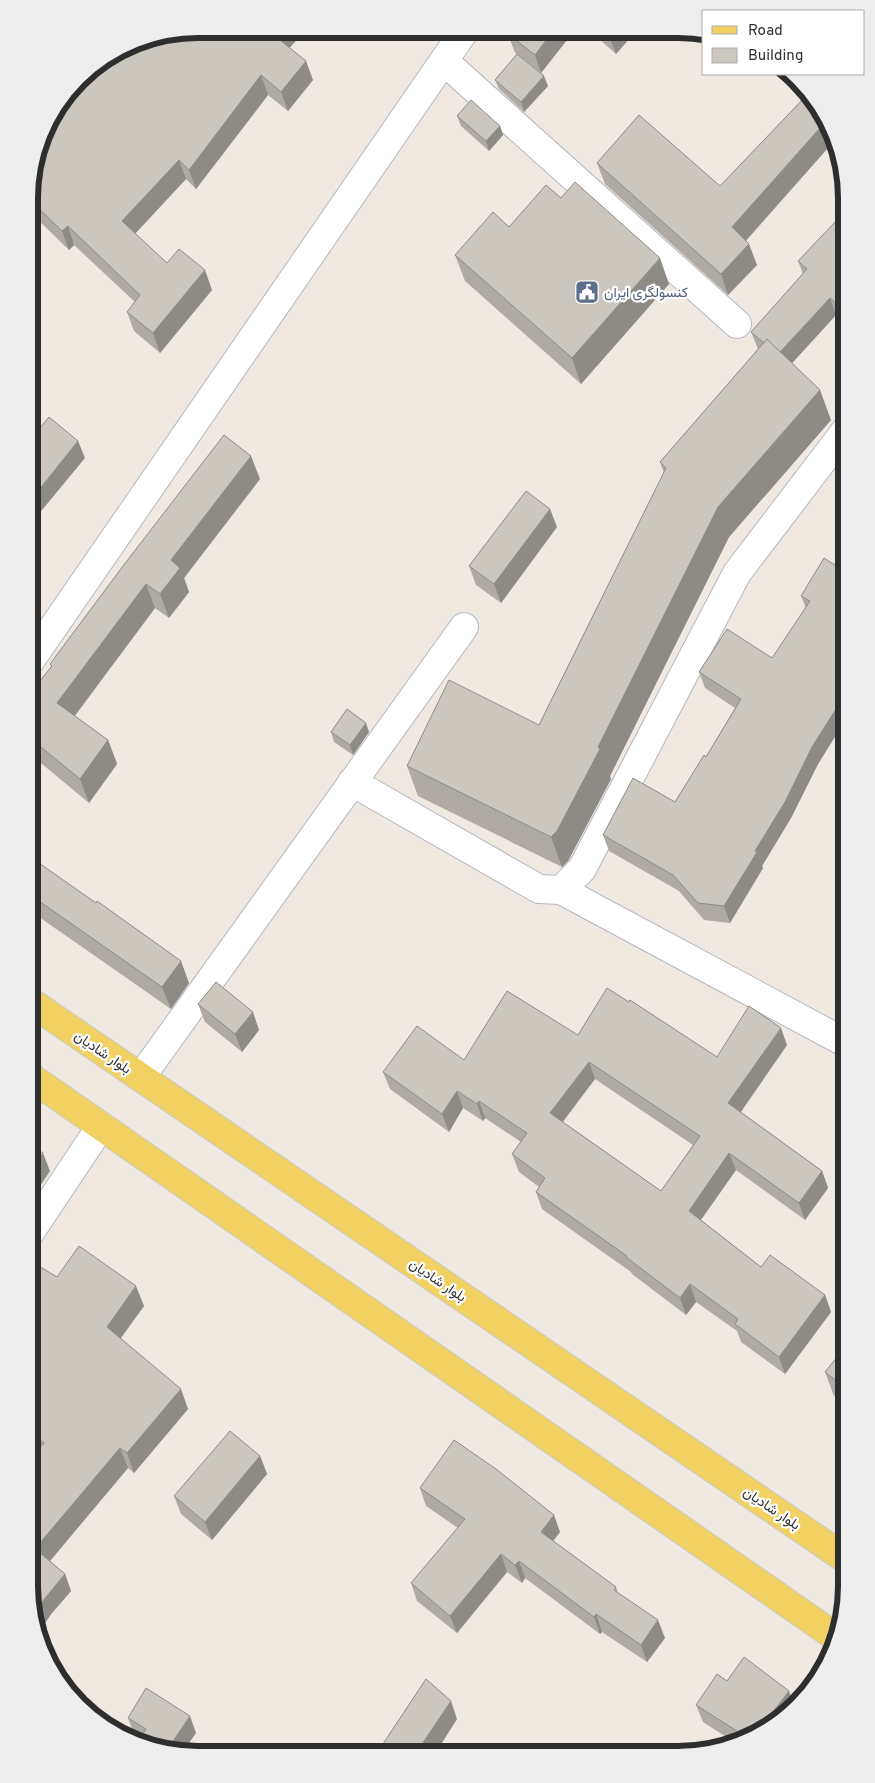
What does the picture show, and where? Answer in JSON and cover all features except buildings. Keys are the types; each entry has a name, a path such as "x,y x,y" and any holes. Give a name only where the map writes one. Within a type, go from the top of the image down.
{"main road":[{"name":"بلوار شادیان","path":"38,1007 837,1553"},
{"path":"38,1082 830,1633"}],"street":[{"path":"38,649 460,38"},
{"path":"444,61 737,324"},
{"path":"561,890 582,869 737,573 838,441"},
{"path":"141,1078 464,627"},
{"path":"352,782 539,889 561,890 837,1038"},
{"path":"38,1220 101,1126"}],"place":[{"name":"کنسولگری ایران","path":"587,292"}]}
